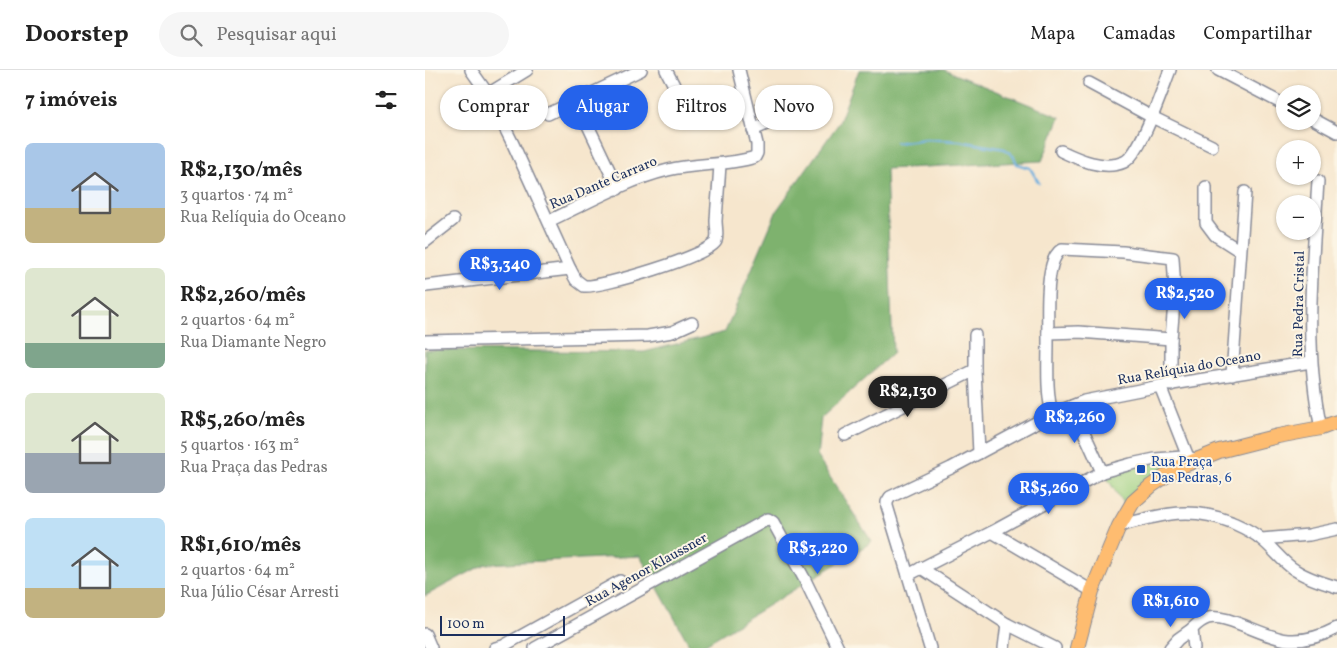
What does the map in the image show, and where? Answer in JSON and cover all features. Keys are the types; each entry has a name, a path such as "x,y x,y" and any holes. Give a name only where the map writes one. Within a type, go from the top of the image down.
{"main road":[{"path":"1077,648 1092,590 1119,526 1133,502 1151,486 1193,458 1243,444 1321,428 1337,422"}],"street":[{"path":"471,70 482,85"},
{"path":"503,85 527,70"},
{"path":"608,85 641,70"},
{"path":"666,70 674,85"},
{"path":"739,70 753,130"},
{"path":"1061,151 1086,162 1117,164 1125,162 1132,156 1152,117 1170,70"},
{"path":"1218,70 1242,75 1276,99"},
{"path":"1089,83 1152,117 1213,146"},
{"path":"549,114 558,109"},
{"path":"1321,123 1337,132"},
{"path":"506,130 571,269 581,285 589,287 656,269 697,255 710,247 716,241 720,164"},
{"path":"590,130 618,188"},
{"name":"Rua Dante Carraro","path":"549,221 649,175 671,169 720,164 751,158 757,155 757,144 753,130"},
{"name":"Rua Pedra Cristal","path":"1318,185 1311,314 1311,362 1315,399 1321,428"},
{"path":"1206,187 1206,223 1215,235 1240,251"},
{"path":"1232,375 1245,192"},
{"path":"425,242 453,220"},
{"path":"930,648 908,575 993,532 1102,472 1155,459 1193,458 1165,385 1175,291 1173,258 1106,250 1067,249 1059,251 1051,267 1048,333 1051,414"},
{"path":"425,286 571,269"},
{"path":"425,341 649,336 672,332 692,323"},
{"path":"1048,333 1079,332 1171,339"},
{"path":"975,334 979,453"},
{"name":"Rua Relíquia do Oceano","path":"908,575 887,502 893,495 979,453 1051,414 1095,398 1311,362"},
{"path":"845,435 975,370"},
{"path":"1072,406 1102,472"},
{"path":"1119,526 1163,514 1197,513 1222,518 1252,532 1294,569 1318,581 1337,587"},
{"name":"Rua Agenor Klaussner","path":"535,648 765,520 771,520 805,580 839,648"},
{"path":"1262,540 1309,535 1337,529"},
{"path":"993,532 1092,590"},
{"path":"921,568 1007,624 1055,648"},
{"path":"502,647 620,581"},
{"path":"1170,648 1178,639 1200,622 1214,618 1276,638 1288,640 1317,638 1337,628"},
{"path":"1004,648 1007,624"},
{"path":"1192,629 1194,648"},
{"path":"425,634 431,648"}],"green space":[{"path":"859,70 944,70 1060,117 1042,161 886,169 893,353 821,418 817,457 872,542 699,648 691,648 640,556 485,564 425,596 425,350 644,352 725,332 777,210 839,123"},
{"path":"1184,458 1124,505 1104,473"}],"waterway":[{"path":"896,143 926,139 959,141 1005,149 1014,157 1017,164 1030,168 1039,183"}],"place":[{"name":"Rua Praça Das Pedras, 6","path":"1141,469"}]}
